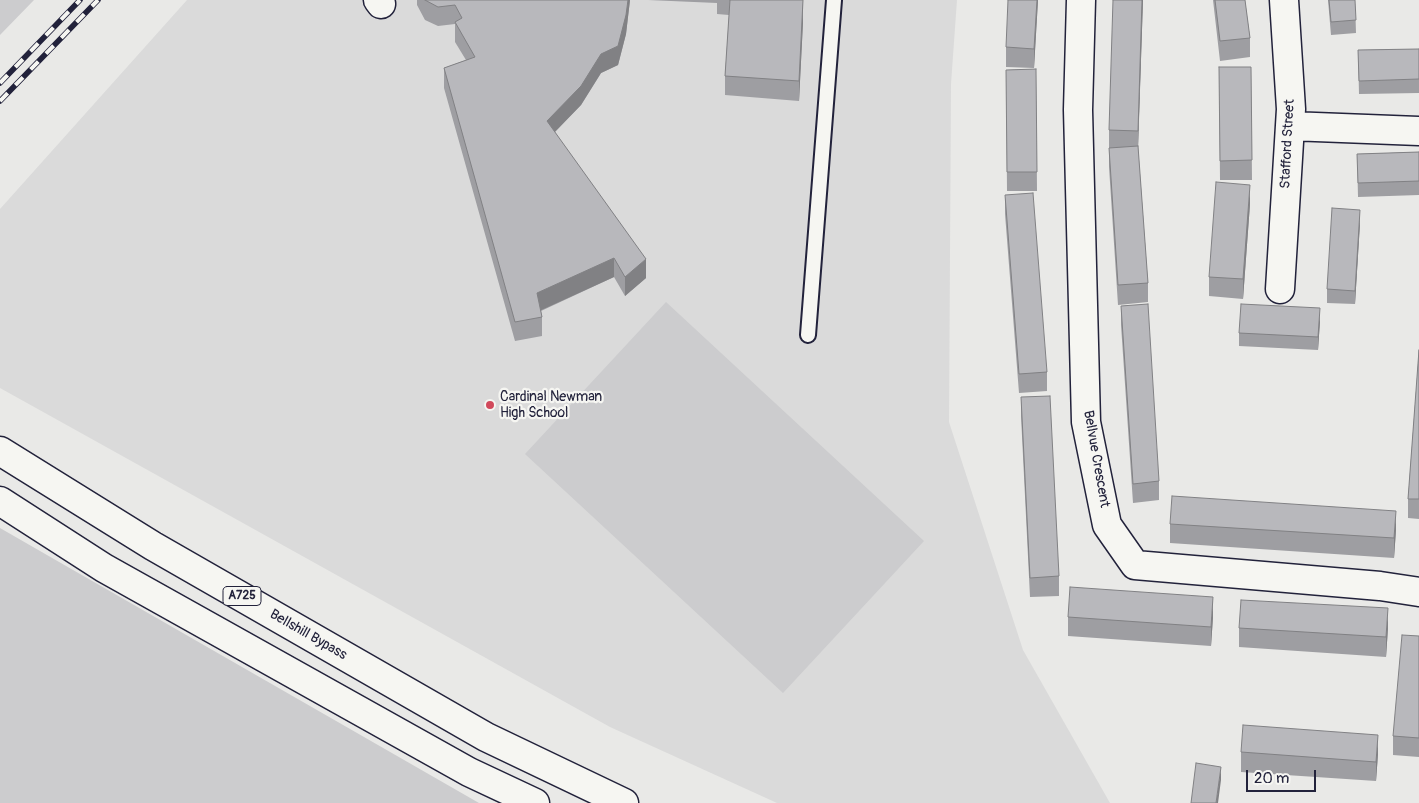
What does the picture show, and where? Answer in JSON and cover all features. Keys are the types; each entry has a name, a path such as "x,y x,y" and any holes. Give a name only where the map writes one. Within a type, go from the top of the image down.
{"main road":[{"name":"Bellvue Crescent","path":"1081,0 1078,110 1086,422 1107,525 1135,565 1380,586 1419,592"},
{"name":"Stafford Street","path":"1280,289 1291,109 1284,0"},
{"path":"1290,126 1419,131"},
{"name":"Bellshill Bypass","path":"0,451 153,546 486,737 624,803"},
{"path":"0,501 104,568 469,772 535,803"}],"lane":[{"path":"808,335 834,0"}],"shaded area":[{"path":"0,0 34,0 0,35"},
{"name":"Cardinal Newman High School","path":"187,0 957,0 951,84 949,422 1023,650 1110,803 777,803 610,727 0,388 0,209"},
{"path":"666,302 924,541 783,693 525,454"},
{"path":"0,528 80,574 479,803 0,803"}],"building":[{"path":"425,0 628,0 618,46 601,54 581,86 547,121 646,259 625,277 614,258 537,293 542,317 515,322 444,68 475,57 455,22 462,18 455,5 438,7"},
{"path":"730,0 803,0 799,81 725,76"},
{"path":"1008,0 1037,0 1034,49 1006,47"},
{"path":"1113,0 1142,0 1138,131 1109,130"},
{"path":"1215,0 1245,0 1250,38 1220,41"},
{"path":"1329,0 1355,0 1356,20 1331,22"},
{"path":"1419,49 1419,79 1359,81 1358,50"},
{"path":"1219,67 1251,67 1252,160 1220,161"},
{"path":"1036,69 1037,172 1007,172 1006,70"},
{"path":"1138,146 1148,283 1118,285 1109,148"},
{"path":"1419,152 1419,181 1358,183 1357,154"},
{"path":"1216,182 1250,185 1243,279 1209,277"},
{"path":"1033,193 1047,372 1019,374 1005,195"},
{"path":"1332,208 1360,210 1355,291 1327,289"},
{"path":"1148,304 1159,481 1133,484 1121,306"},
{"path":"1241,304 1320,308 1318,337 1239,333"},
{"path":"1419,350 1419,499 1408,499"},
{"path":"1050,396 1059,576 1030,578 1021,397"},
{"path":"1172,496 1396,511 1394,538 1170,524"},
{"path":"1070,587 1213,597 1211,627 1068,617"},
{"path":"1241,600 1388,608 1386,637 1239,628"},
{"path":"1402,635 1419,636 1419,738 1393,736"},
{"path":"1243,725 1378,735 1376,762 1241,752"},
{"path":"1196,763 1221,767 1216,803 1191,803"}],"railway":[{"path":"0,83 80,0"},
{"path":"0,101 98,0"}],"place":[{"name":"Cardinal Newman High School","path":"490,405"}]}
